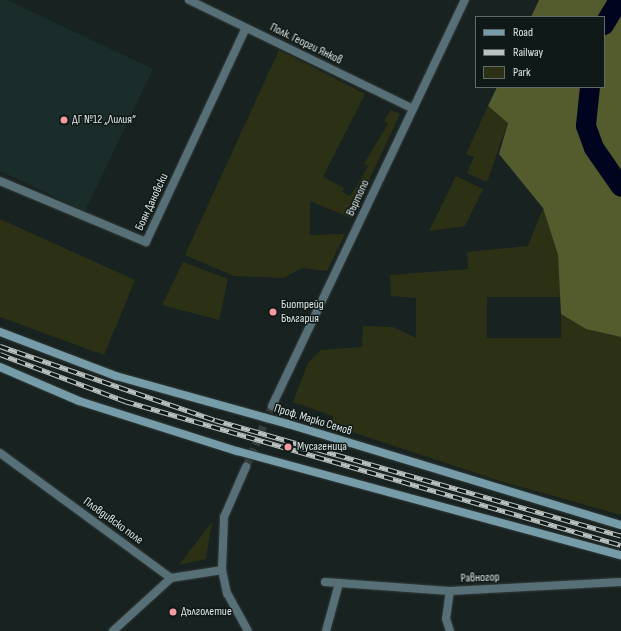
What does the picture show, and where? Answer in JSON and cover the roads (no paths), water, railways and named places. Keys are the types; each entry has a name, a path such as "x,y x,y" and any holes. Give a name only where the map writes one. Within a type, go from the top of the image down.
{"main road":[{"name":"Проф. Марко Семов","path":"0,332 109,374 288,424 550,507 621,525"},
{"path":"0,367 79,401 237,450 621,555"}],"street":[{"name":"Полк. Георги Янков","path":"189,0 413,109"},
{"name":"Въртопо","path":"272,406 465,0"},
{"name":"Боян Дановски","path":"0,181 146,242 246,28"},
{"name":"Пловдивско поле","path":"0,454 171,578"},
{"path":"246,467 224,517 222,570 227,593 248,631"},
{"path":"112,631 171,578 222,570"},
{"name":"Равногор","path":"325,582 450,591 621,582"},
{"path":"326,631 339,583"},
{"path":"450,591 446,619 450,631"}],"waterway":[{"name":"Въртопо","path":"605,23 619,0"},
{"name":"Въртопо","path":"590,88 586,126 594,148 621,187"}],"tunnel":[{"path":"246,467 272,406"}],"railway":[{"path":"0,346 215,420 621,536"},
{"path":"0,354 125,401 621,545"}],"place":[{"name":"ДГ №12 „Лилия“","path":"64,120"},
{"name":"Биотрейд България","path":"273,312"},
{"name":"Мусагеница","path":"288,447"},
{"name":"Дълголетие","path":"173,612"}]}
